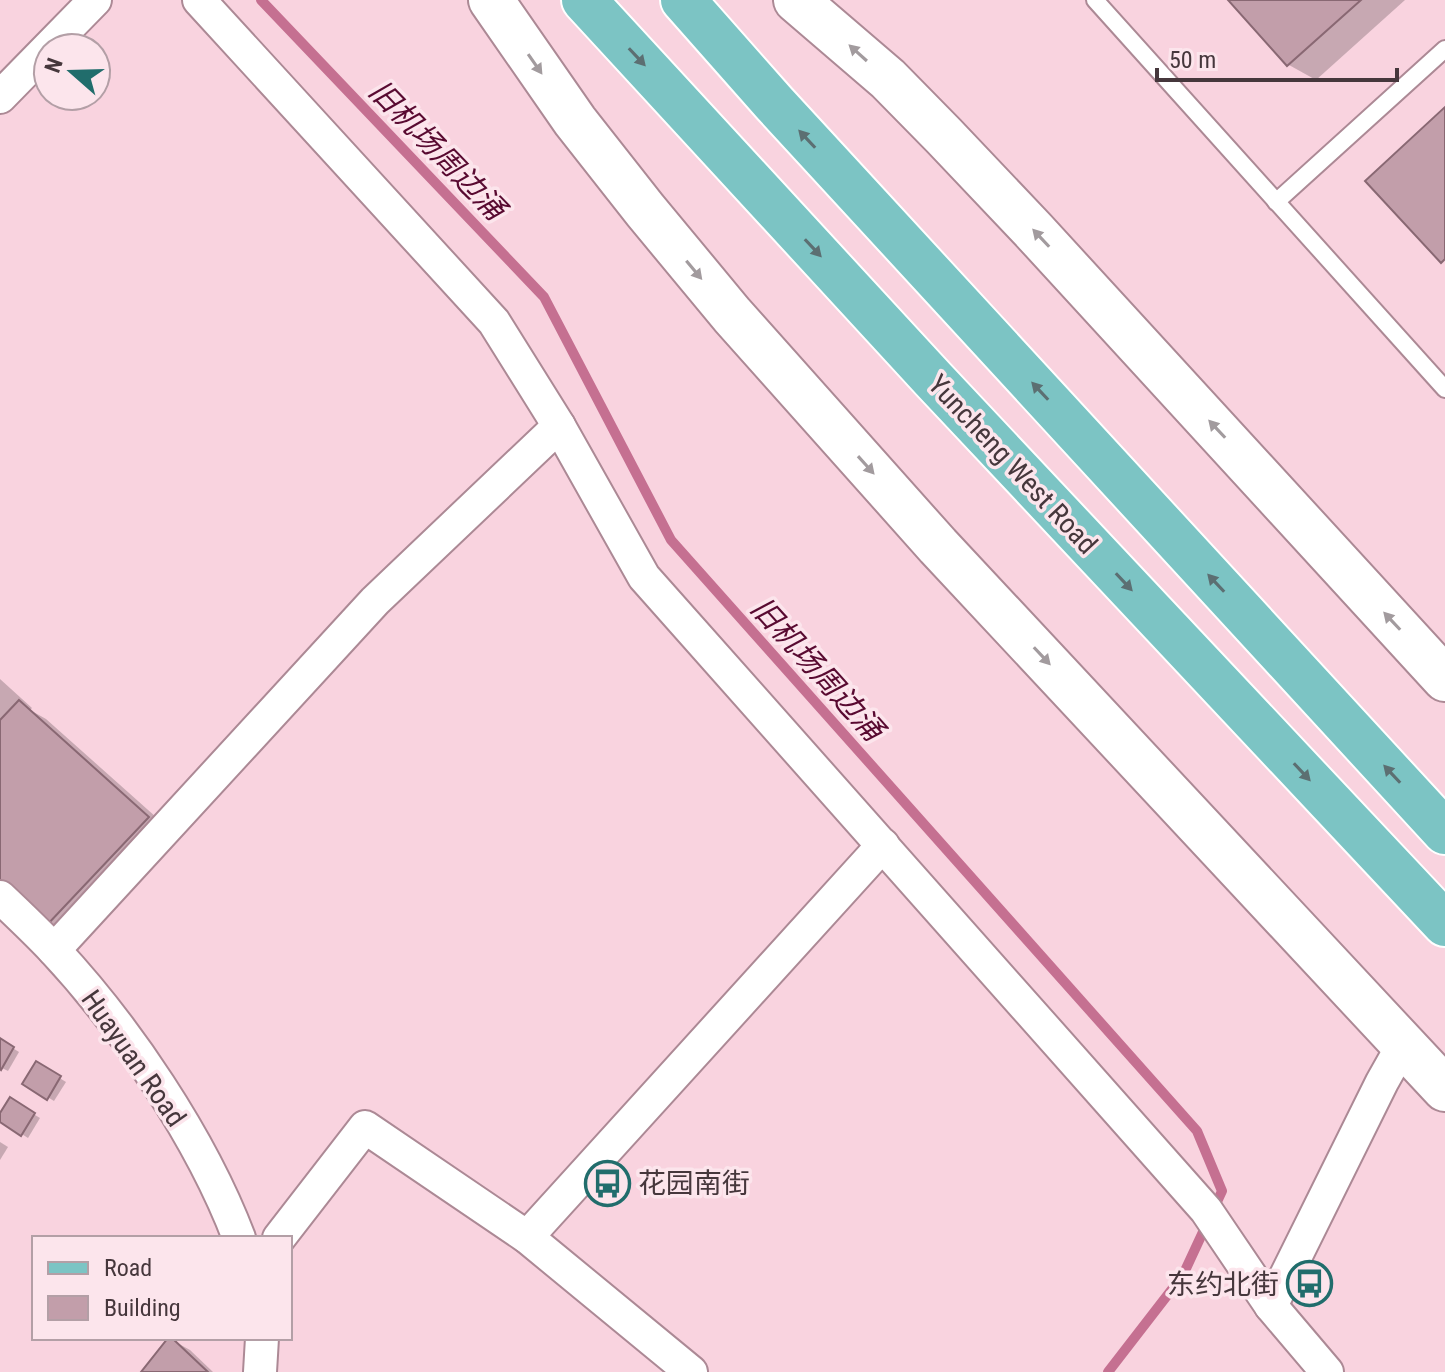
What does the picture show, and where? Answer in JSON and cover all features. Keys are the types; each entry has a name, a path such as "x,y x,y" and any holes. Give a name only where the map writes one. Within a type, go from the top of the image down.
{"main road":[{"path":"491,0 575,121 732,315 938,546 1425,1040 1445,1089"},
{"name":"Yuncheng West Road","path":"584,0 944,390 1445,924"},
{"path":"683,0 784,114 1445,832"},
{"path":"796,0 888,79 944,136 1445,679"}],"street":[{"path":"0,97 95,0"},
{"path":"199,0 494,322 559,426 644,577 1206,1210 1271,1306 1327,1372"},
{"path":"54,950 375,601 559,426"},
{"path":"527,1237 883,845"},
{"name":"Huayuan Road","path":"0,897 54,950 113,1021 160,1088 199,1152 238,1236"},
{"path":"1271,1306 1382,1082 1425,1040"},
{"path":"281,1236 365,1127 527,1237 691,1372"},
{"path":"260,1372 262,1340"}],"lane":[{"path":"1095,0 1445,389"},
{"path":"1276,202 1445,49"}],"building":[{"path":"1228,0 1361,0 1287,66"},
{"path":"1445,107 1445,259 1441,263 1365,181"},
{"path":"19,700 149,817 46,926 0,880 0,720"},
{"path":"0,1038 14,1047 1,1070 0,1069"},
{"path":"36,1061 61,1076 47,1100 22,1084"},
{"path":"10,1097 35,1113 21,1136 0,1122 0,1113"},
{"path":"166,1340 174,1340 208,1372 141,1372"}],"waterway":[{"name":"旧机场周边涌","path":"261,0 544,297 671,540 1197,1131 1222,1191 1183,1275 1108,1372"}],"place":[{"name":"花园南街","path":"607,1183"},
{"name":"东约北街","path":"1310,1284"}]}
